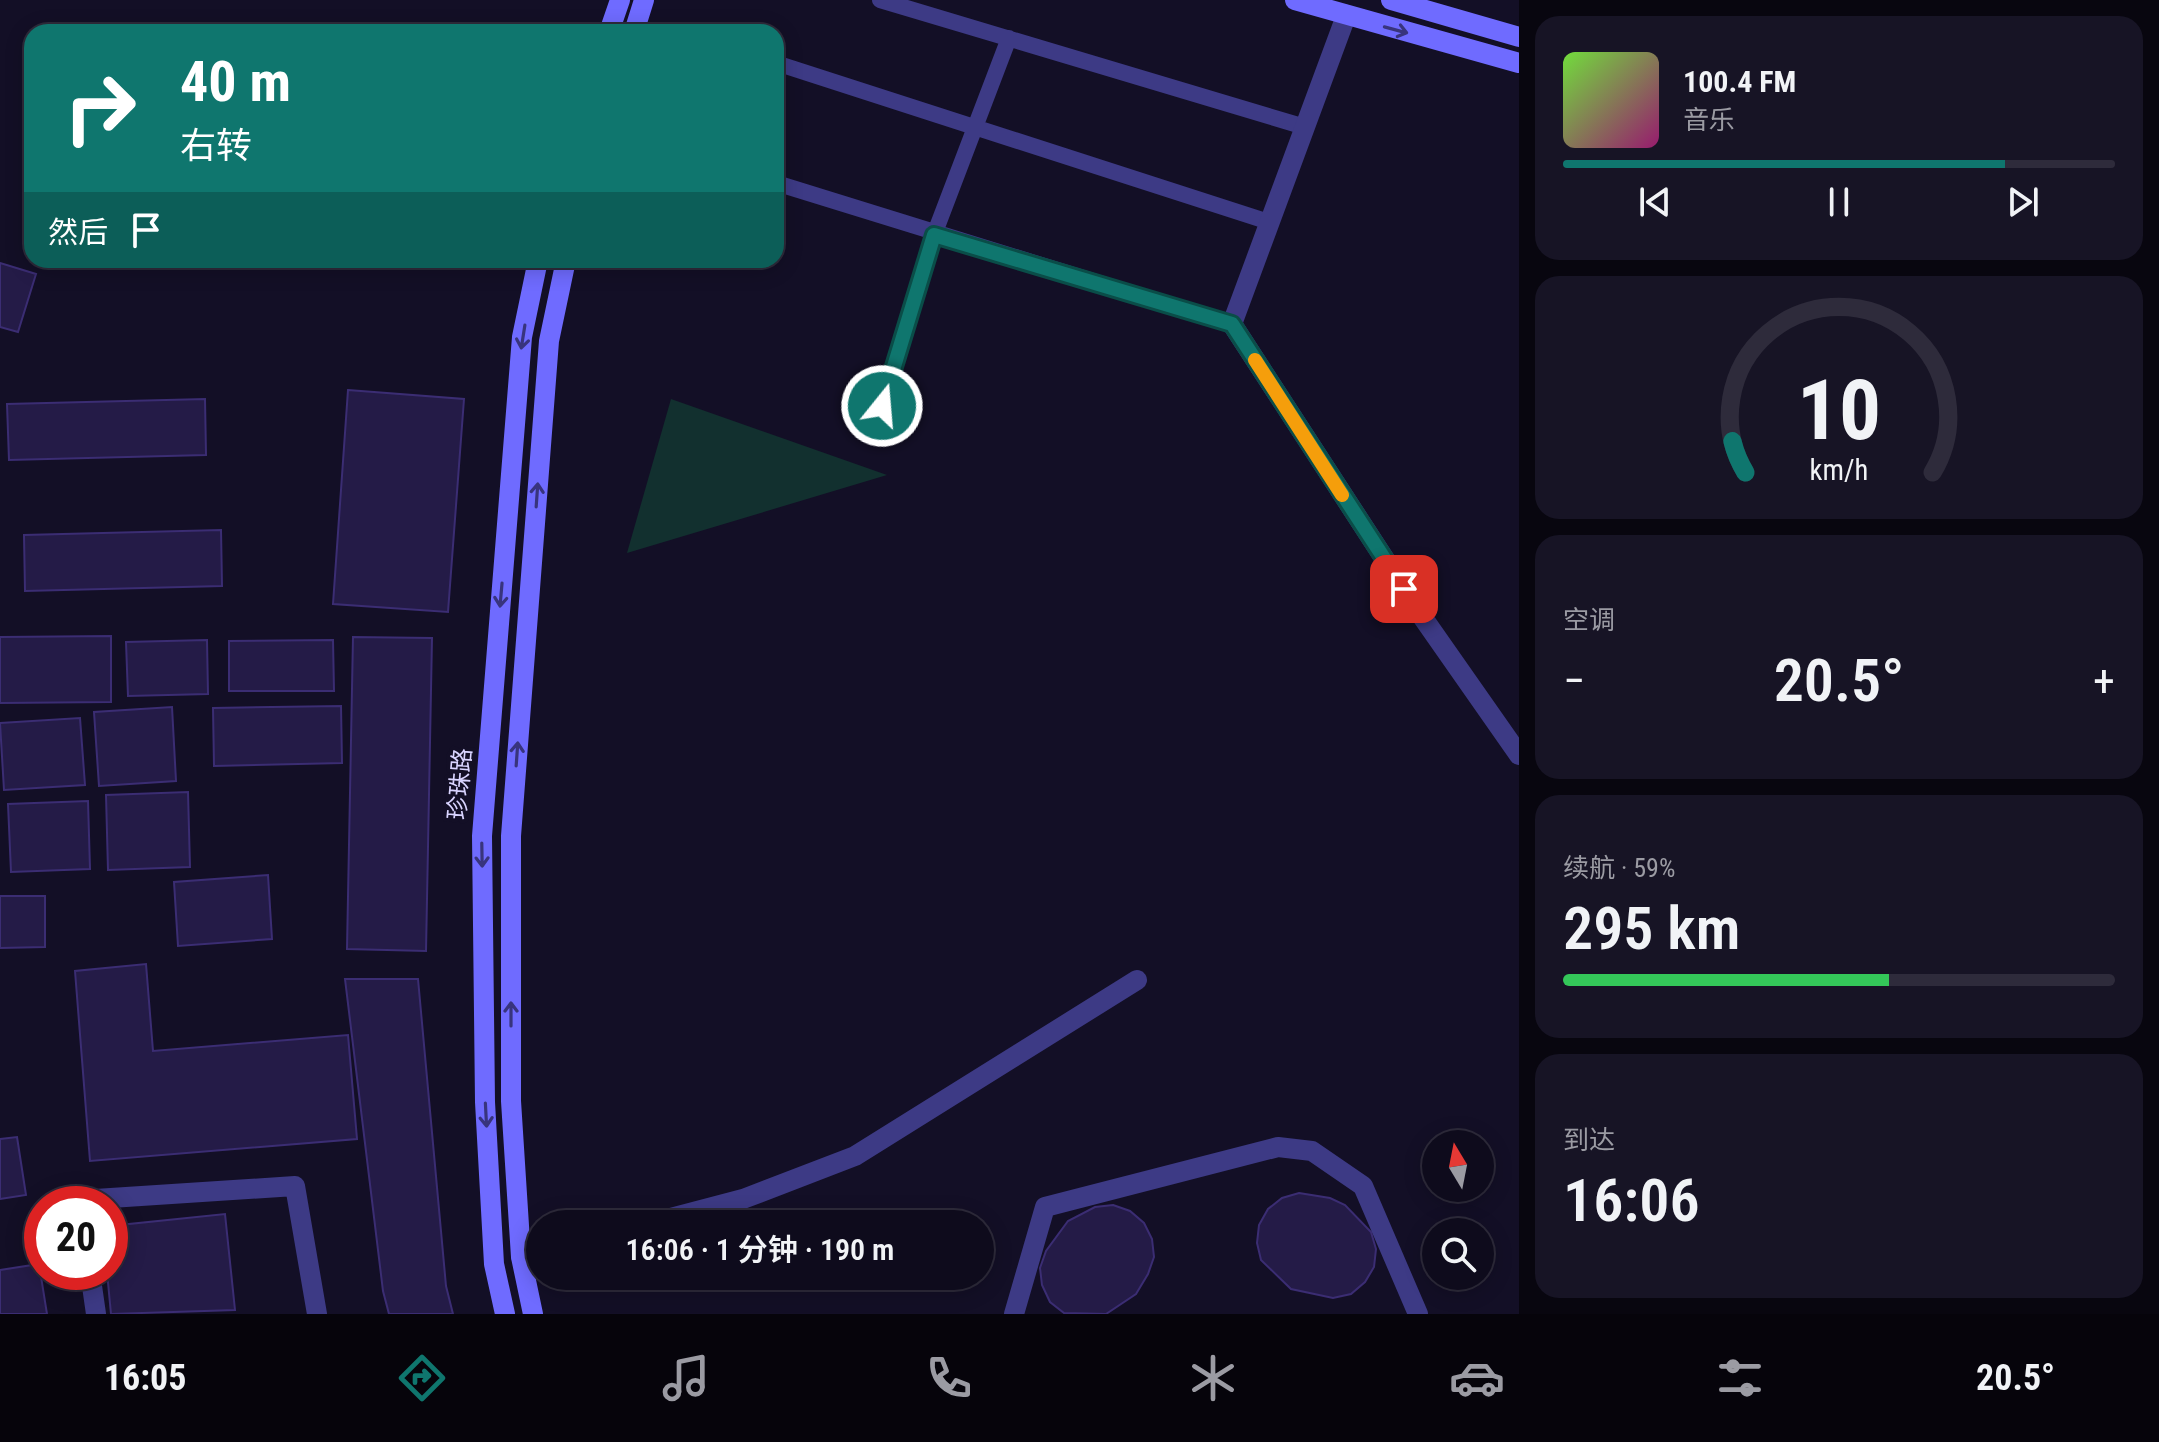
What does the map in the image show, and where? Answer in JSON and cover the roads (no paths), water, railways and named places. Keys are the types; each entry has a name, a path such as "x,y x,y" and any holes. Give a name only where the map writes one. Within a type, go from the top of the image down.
{"main road":[{"path":"612,24 620,0"},
{"path":"636,24 644,0"},
{"path":"1295,0 1349,8 1519,63"},
{"path":"1391,0 1519,37"},
{"name":"珍珠路","path":"505,1314 494,1264 485,1102 482,836 522,337 536,268"},
{"path":"526,1223 511,1101 511,836 549,341 564,268"},
{"path":"532,1290 533,1314"}],"street":[{"path":"1349,8 1232,324 1421,615 1519,755"},
{"path":"701,1210 743,1199 855,1156 1137,980"},
{"path":"1014,1314 1045,1207 1278,1147 1312,1151 1363,1186 1418,1314"},
{"path":"128,1197 295,1186 317,1314"},
{"path":"93,1290 96,1314"}],"lane":[{"path":"880,0 1305,127"},
{"path":"882,406 934,235 1009,38"},
{"path":"784,66 1269,222"},
{"path":"784,186 934,235 1232,324"}]}
